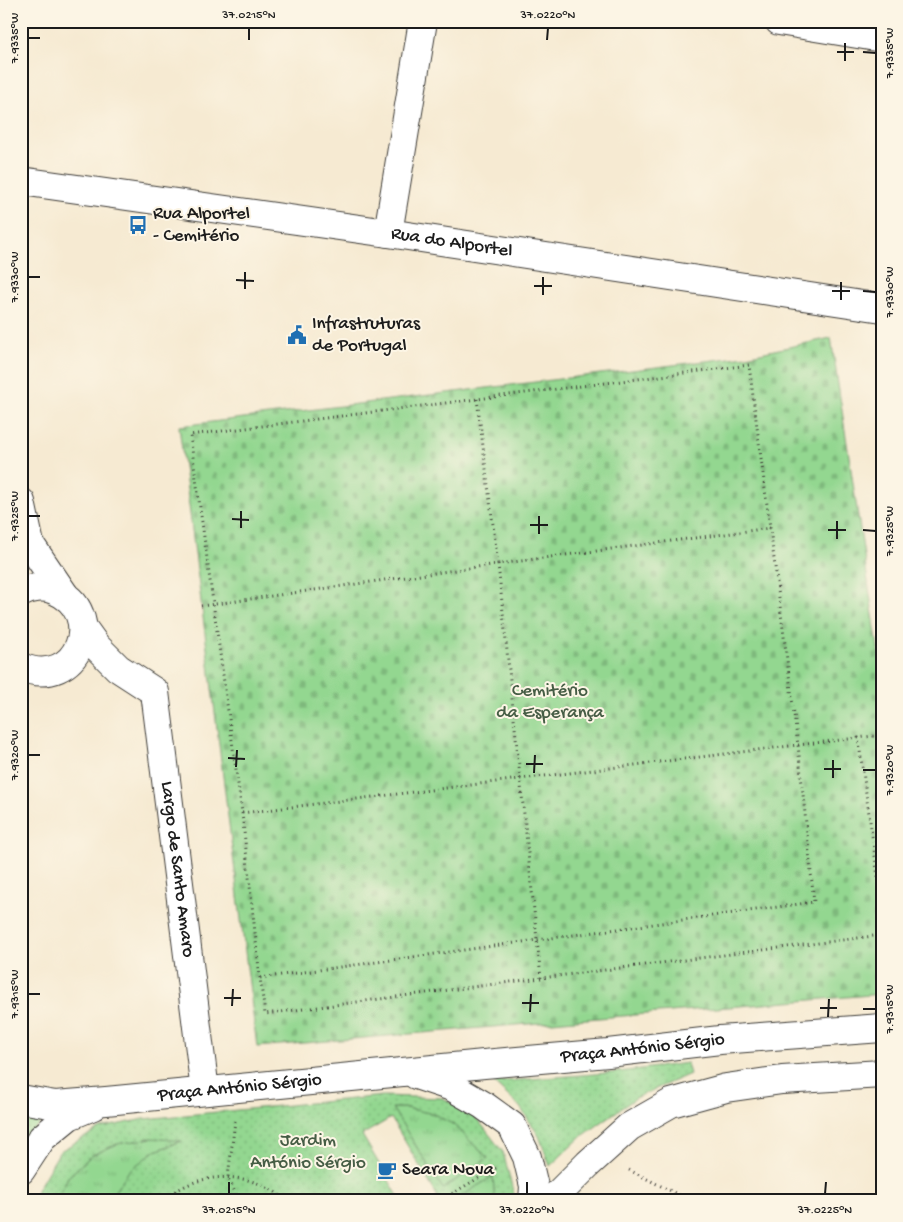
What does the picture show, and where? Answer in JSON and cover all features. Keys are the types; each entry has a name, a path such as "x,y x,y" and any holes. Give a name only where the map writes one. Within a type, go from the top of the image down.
{"street":[{"path":"388,233 423,21"},
{"path":"779,21 882,38"},
{"path":"879,21 882,25"},
{"name":"Rua do Alportel","path":"21,181 388,233 882,308"},
{"path":"21,196 54,186"},
{"path":"21,502 26,555 72,600 79,613 83,628 79,647 68,663 61,667 34,669"},
{"path":"21,593 28,589 47,588 64,594"},
{"name":"Largo de Santo Amaro","path":"83,628 96,646 118,668 155,692 205,1091"},
{"path":"34,669 118,668"},
{"name":"Praça António Sérgio","path":"21,1099 55,1104 106,1101 608,1053 720,1040 882,1028"},
{"name":"Praça António Sérgio","path":"404,1072 452,1087 483,1105 512,1126 524,1152 534,1186 533,1201"},
{"path":"552,1201 598,1155 629,1128 671,1103 726,1088 782,1080 882,1074"},
{"name":"Praça António Sérgio","path":"21,1170 48,1132 69,1116 106,1101"}],"path":[{"path":"260,978 814,902 798,744 748,365 190,435 242,813 260,978 266,1014 882,934"},
{"path":"477,399 498,564 541,978"},
{"path":"201,606 770,528"},
{"path":"242,813 882,735"},
{"path":"858,738 882,905"},
{"path":"235,1120 228,1177 239,1201"},
{"path":"439,1201 524,1152"},
{"path":"598,1155 691,1201"},
{"path":"164,1201 190,1184 213,1178 228,1177 261,1184 286,1201"}],"green space":[{"name":"Cemitério da Esperança","path":"831,338 882,674 882,994 257,1047 179,426 746,356"},
{"path":"687,1063 690,1074 637,1097 581,1137 550,1166 539,1136 520,1107 493,1082 619,1072"},
{"name":"Jardim António Sérgio","path":"383,1096 443,1098 478,1120 503,1152 514,1194 513,1201 495,1201 493,1176 454,1201 433,1201 438,1197 391,1118 362,1135 401,1201 249,1201 246,1199 246,1201 232,1201 230,1198 216,1198 206,1201 108,1201 129,1171 153,1152 182,1141 151,1138 117,1144 92,1155 68,1177 56,1201 36,1201 37,1190 60,1151 101,1128 144,1119","holes":["392,1108 406,1108 434,1114 456,1126 488,1158 443,1189"]},
{"path":"392,1108 406,1108 434,1114 456,1126 488,1158 443,1189"},
{"path":"21,1120 41,1122 21,1143"},
{"path":"151,1138 183,1140 153,1152 129,1171 108,1201 56,1201 68,1177 92,1155 117,1144"},
{"path":"493,1176 495,1201 454,1201"}],"place":[{"name":"Rua Alportel - Cemitério","path":"138,225"},
{"name":"Infrastruturas de Portugal","path":"297,335"},
{"name":"Seara Nova","path":"387,1170"}]}
